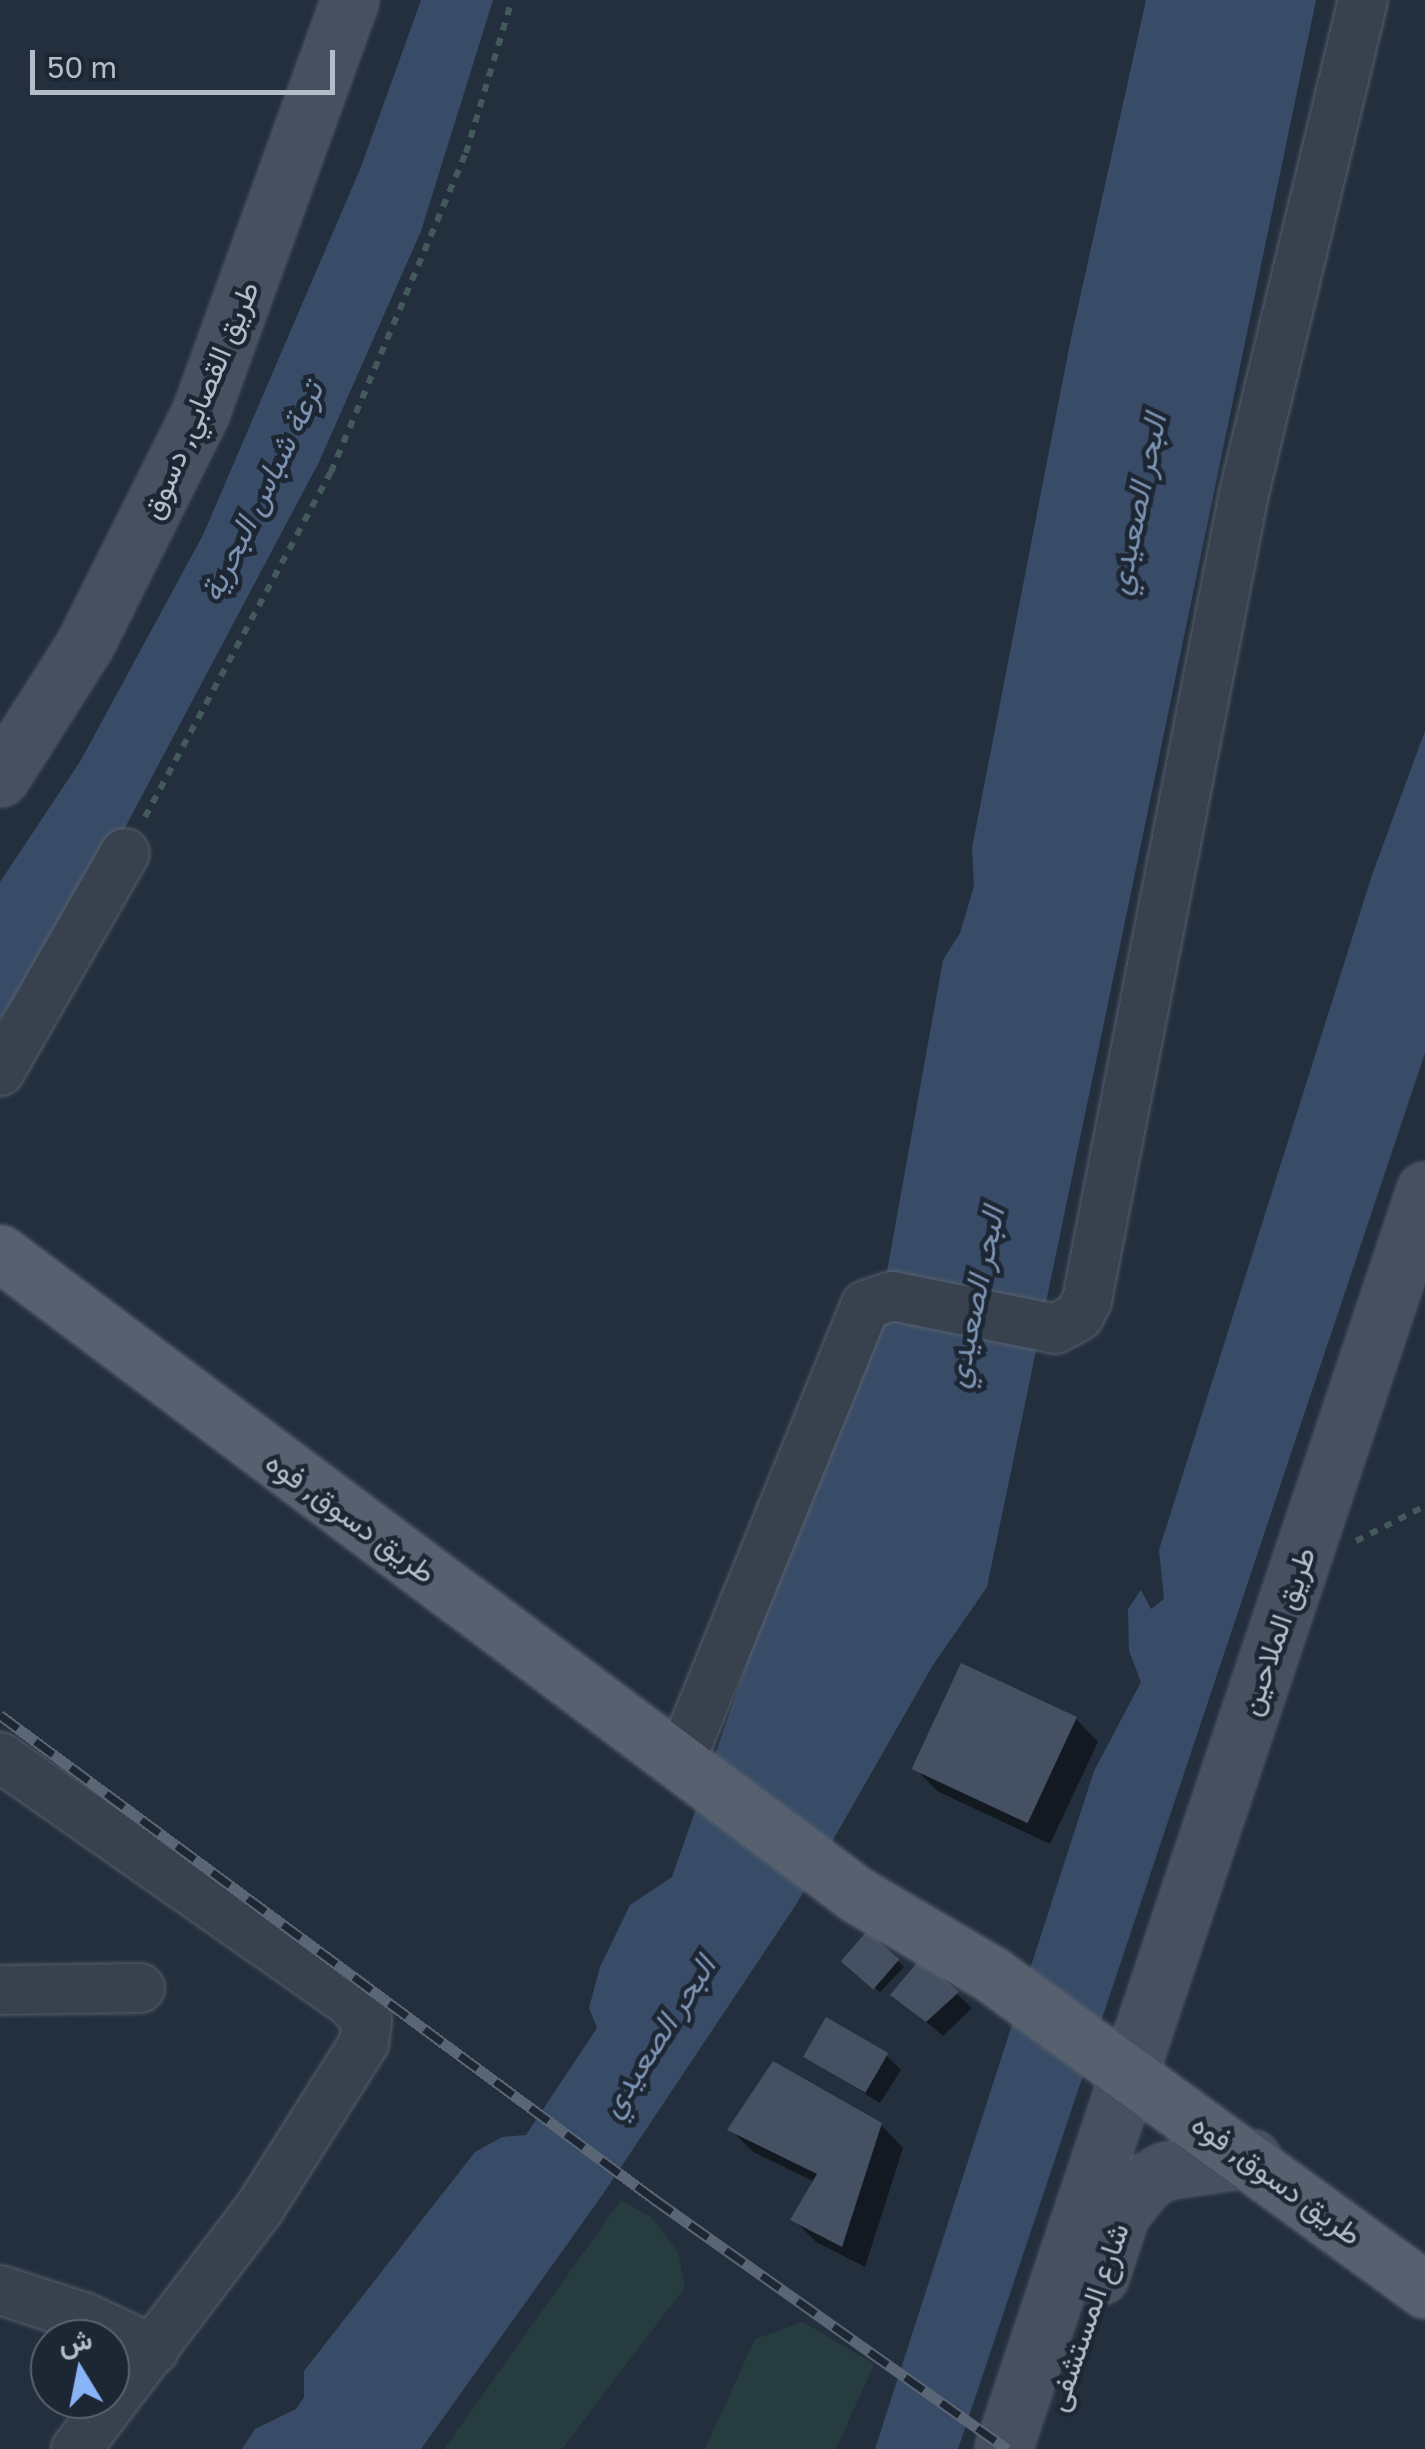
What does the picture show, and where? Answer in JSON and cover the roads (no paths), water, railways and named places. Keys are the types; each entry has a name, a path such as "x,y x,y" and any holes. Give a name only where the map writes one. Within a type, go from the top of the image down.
{"main road":[{"name":"طريق دسوق, فوه","path":"0,1253 857,1895 991,1974 1252,2158 1425,2290"}],"street":[{"name":"طريق القصابي, دسوق","path":"0,778 85,644 200,411 350,0"},
{"path":"692,1771 858,1317 879,1296 892,1296 1039,1328 1068,1325 1087,1300 1244,493 1363,0"},
{"path":"0,1071 125,853"},
{"name":"طريق الملاحين","path":"1128,2071 1425,1190"},
{"path":"0,1757 350,2002 366,2021 364,2043 259,2208 76,2449"},
{"path":"0,1990 140,1988"},
{"name":"شارع المستشفى","path":"1042,2449 1128,2071"},
{"name":"شارع المستشفى","path":"1003,2449 1083,2271 1146,2182 1164,2172 1252,2158"},
{"path":"0,2290 86,2318 154,2350"}],"water":[{"name":"ترعة شباس البحرية","path":"421,0 493,0 421,231 319,462 110,856 0,1019 0,882 81,760 203,535 361,167"},
{"name":"البحر الصعيدي","path":"1146,0 1316,0 987,1587 933,1665 797,1903 603,2194 421,2449 242,2449 255,2429 296,2409 304,2397 304,2371 475,2152 502,2137 526,2135 597,2028 589,2008 600,1967 630,1905 672,1877 746,1666 784,1524 875,1338 943,960 960,933 974,886 972,848 1071,338"},
{"path":"1425,731 1425,1053 958,2449 875,2449 1094,1771 1141,1682 1129,1651 1128,1609 1141,1590 1151,1609 1164,1599 1159,1550 1372,875"}],"railway":[{"path":"0,1715 654,2199 1007,2449"}]}
